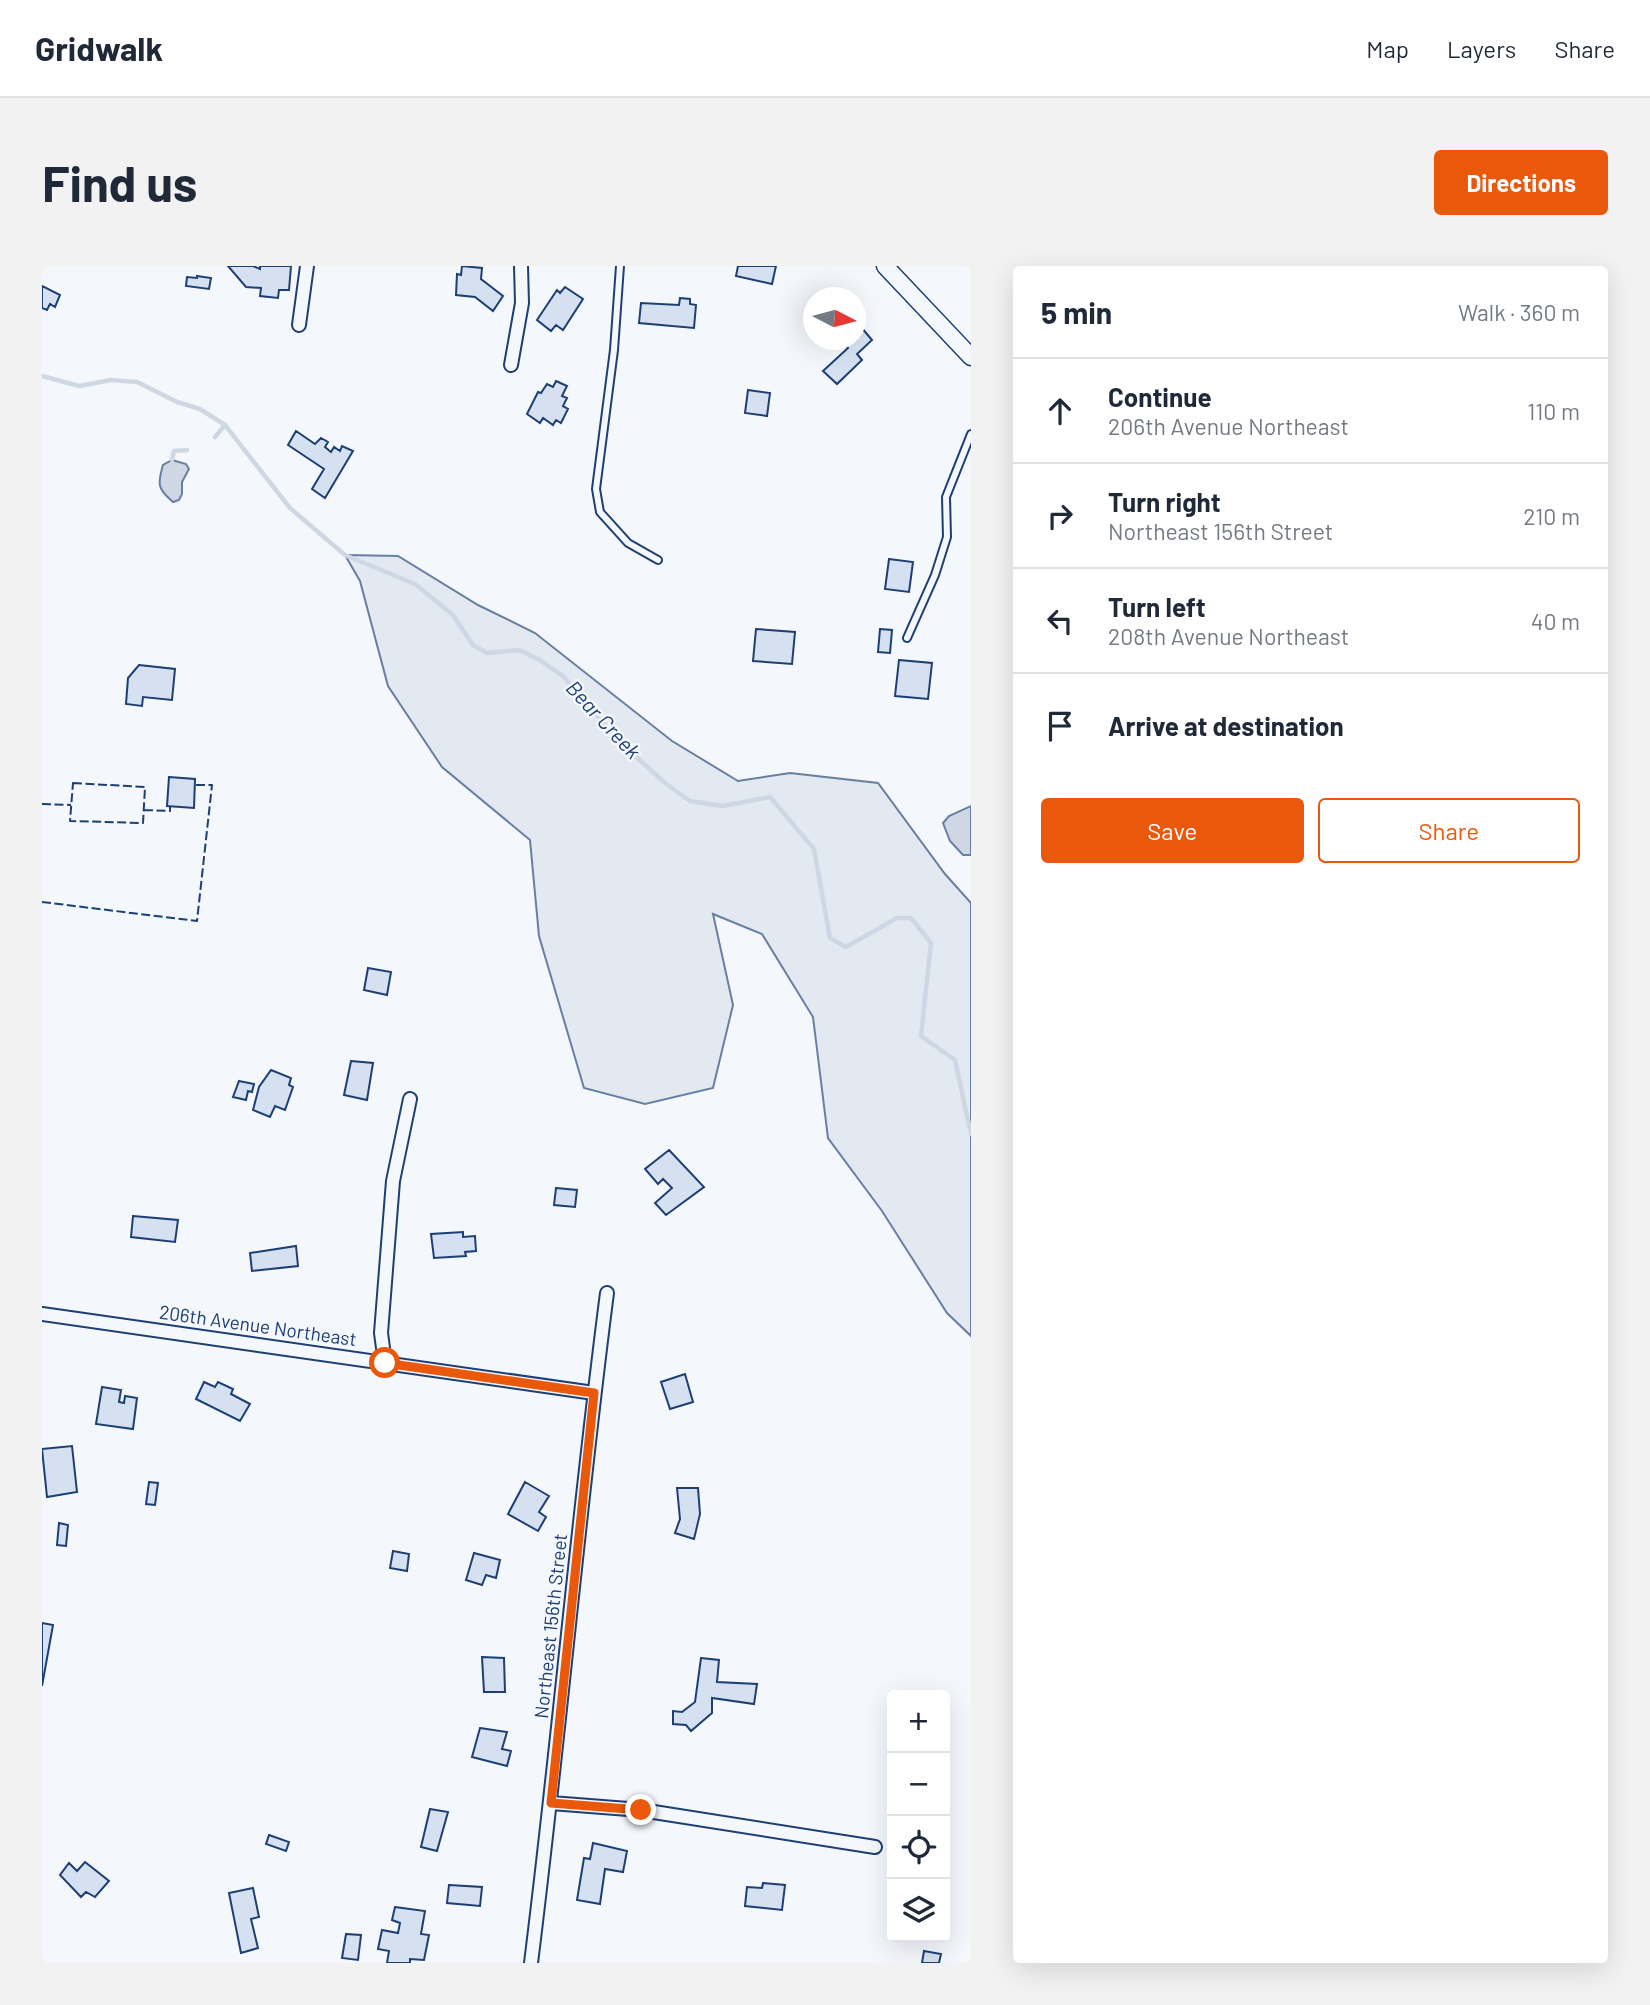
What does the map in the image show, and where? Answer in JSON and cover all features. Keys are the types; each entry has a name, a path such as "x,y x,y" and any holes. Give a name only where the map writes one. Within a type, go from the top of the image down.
{"street":[{"path":"299,326 307,266"},
{"path":"511,365 522,303 521,266"},
{"path":"885,266 971,357"},
{"path":"385,1363 381,1333 393,1181 410,1098"},
{"name":"Northeast 156th Street","path":"531,1963 607,1293"},
{"name":"206th Avenue Northeast","path":"42,1314 594,1393"},
{"path":"551,1803 641,1810 876,1847"}],"lane":[{"path":"620,266 614,350 596,489 600,512 628,543 658,560"},
{"path":"906,638 935,575 947,537 946,497 971,434"}],"shaded area":[{"path":"172,460 186,464 189,469 182,482 182,494 179,500 173,502 164,494 160,482 163,465"},
{"path":"345,555 398,556 478,605 535,633 672,741 738,781 790,773 878,783 945,874 971,903 971,1336 947,1313 882,1211 828,1138 813,1017 762,934 713,914 733,1005 713,1088 645,1104 584,1088 539,936 530,840 442,767 388,686 360,581"},
{"path":"971,806 971,855 963,855 950,841 943,823 949,816"}],"building":[{"path":"228,266 253,266 260,269 260,266 291,266 289,290 279,290 278,298 260,296 261,288 246,287"},
{"path":"462,266 482,268 481,279 503,296 493,311 475,297 456,295 457,274 461,275"},
{"path":"738,266 776,266 772,284 736,276"},
{"path":"187,277 211,278 209,289 186,286"},
{"path":"42,286 60,295 55,307 50,304 47,310 42,308"},
{"path":"565,287 583,299 563,330 556,325 551,331 537,320 557,290 560,293"},
{"path":"680,298 690,299 690,304 696,305 694,328 639,323 641,303 679,305"},
{"path":"866,333 872,340 866,346"},
{"path":"846,350 861,350 857,354 862,360 837,384 823,371"},
{"path":"556,381 567,386 562,396 567,398 563,406 568,409 561,423 556,420 553,425 543,418 540,423 527,414 538,392 541,393 547,384 553,387"},
{"path":"748,390 770,393 767,416 745,413"},
{"path":"296,431 315,444 321,438 328,442 325,447 331,452 334,447 340,451 342,446 353,451 325,498 312,489 324,469 288,445"},
{"path":"889,559 913,562 909,592 885,589"},
{"path":"756,629 795,632 792,664 753,661"},
{"path":"880,629 892,630 890,653 878,652"},
{"path":"899,660 932,663 928,699 895,696"},
{"path":"139,665 175,669 172,700 143,697 142,706 126,704 128,678"},
{"path":"169,777 195,779 194,808 167,806"},
{"path":"368,968 391,972 387,995 364,990"},
{"path":"351,1061 373,1063 367,1100 344,1095"},
{"path":"271,1070 291,1078 289,1085 293,1087 285,1110 275,1106 270,1117 253,1110 259,1087"},
{"path":"239,1081 254,1084 252,1092 248,1091 246,1100 233,1097"},
{"path":"669,1150 704,1187 666,1215 655,1203 672,1188 663,1179 658,1184 645,1169"},
{"path":"556,1188 577,1190 575,1207 554,1205"},
{"path":"133,1216 178,1220 175,1242 131,1237"},
{"path":"463,1232 463,1237 475,1236 476,1251 465,1252 466,1256 434,1258 431,1234"},
{"path":"296,1246 298,1266 252,1271 250,1253"},
{"path":"685,1374 693,1402 670,1409 661,1382"},
{"path":"204,1382 215,1387 218,1382 233,1389 231,1394 250,1404 240,1421 196,1399"},
{"path":"102,1387 121,1390 119,1402 124,1403 125,1396 137,1398 133,1429 96,1424"},
{"path":"72,1446 77,1492 47,1497 42,1449"},
{"path":"149,1482 158,1483 155,1505 146,1504"},
{"path":"525,1482 549,1496 539,1512 546,1517 538,1531 508,1514"},
{"path":"677,1488 698,1488 700,1514 694,1539 675,1533 680,1519"},
{"path":"59,1523 68,1525 66,1546 57,1545"},
{"path":"393,1551 409,1554 407,1571 390,1568"},
{"path":"474,1553 500,1560 496,1578 486,1575 482,1585 466,1580"},
{"path":"42,1623 53,1625 42,1686"},
{"path":"482,1657 504,1658 505,1692 484,1692"},
{"path":"701,1658 719,1660 717,1682 757,1684 754,1704 712,1698 712,1713 691,1731 686,1725 673,1724 673,1711 682,1712 695,1702"},
{"path":"480,1728 507,1732 502,1749 511,1751 507,1766 472,1757"},
{"path":"430,1809 448,1812 437,1851 421,1847"},
{"path":"269,1835 289,1842 286,1851 266,1844"},
{"path":"593,1843 627,1851 623,1872 605,1869 600,1904 577,1900 584,1858 590,1859"},
{"path":"85,1862 109,1881 95,1897 86,1892 81,1897 60,1875 69,1863 77,1871"},
{"path":"763,1883 785,1885 782,1910 745,1906 747,1887 762,1888"},
{"path":"449,1885 482,1887 480,1906 447,1903"},
{"path":"253,1888 259,1917 251,1919 258,1948 241,1953 229,1893"},
{"path":"395,1907 425,1911 421,1934 429,1935 424,1960 410,1959 410,1963 387,1963 389,1951 378,1949 382,1930 398,1933 400,1923 392,1920"},
{"path":"346,1934 361,1935 358,1960 342,1958"},
{"path":"924,1951 941,1954 939,1963 922,1963"}],"waterway":[{"name":"Bear Creek","path":"42,376 79,386 111,380 137,382 177,402 200,409 225,425 290,508 345,555 415,584 453,615 473,645 487,653 519,650 563,676 622,744 665,783 690,801 723,806 770,797 814,849 830,938 846,947 897,918 911,918 931,943 921,1036 955,1060 971,1134"},
{"path":"215,437 225,425"},
{"path":"172,460 174,451 187,450"}],"fence":[{"path":"73,783 145,787 143,823 70,821 73,783"},
{"path":"42,902 197,921 212,785 195,785"},
{"path":"42,804 71,805"},
{"path":"144,810 170,811 170,807"}],"route":[{"path":"385,1363 594,1393 551,1803 641,1810"}]}
